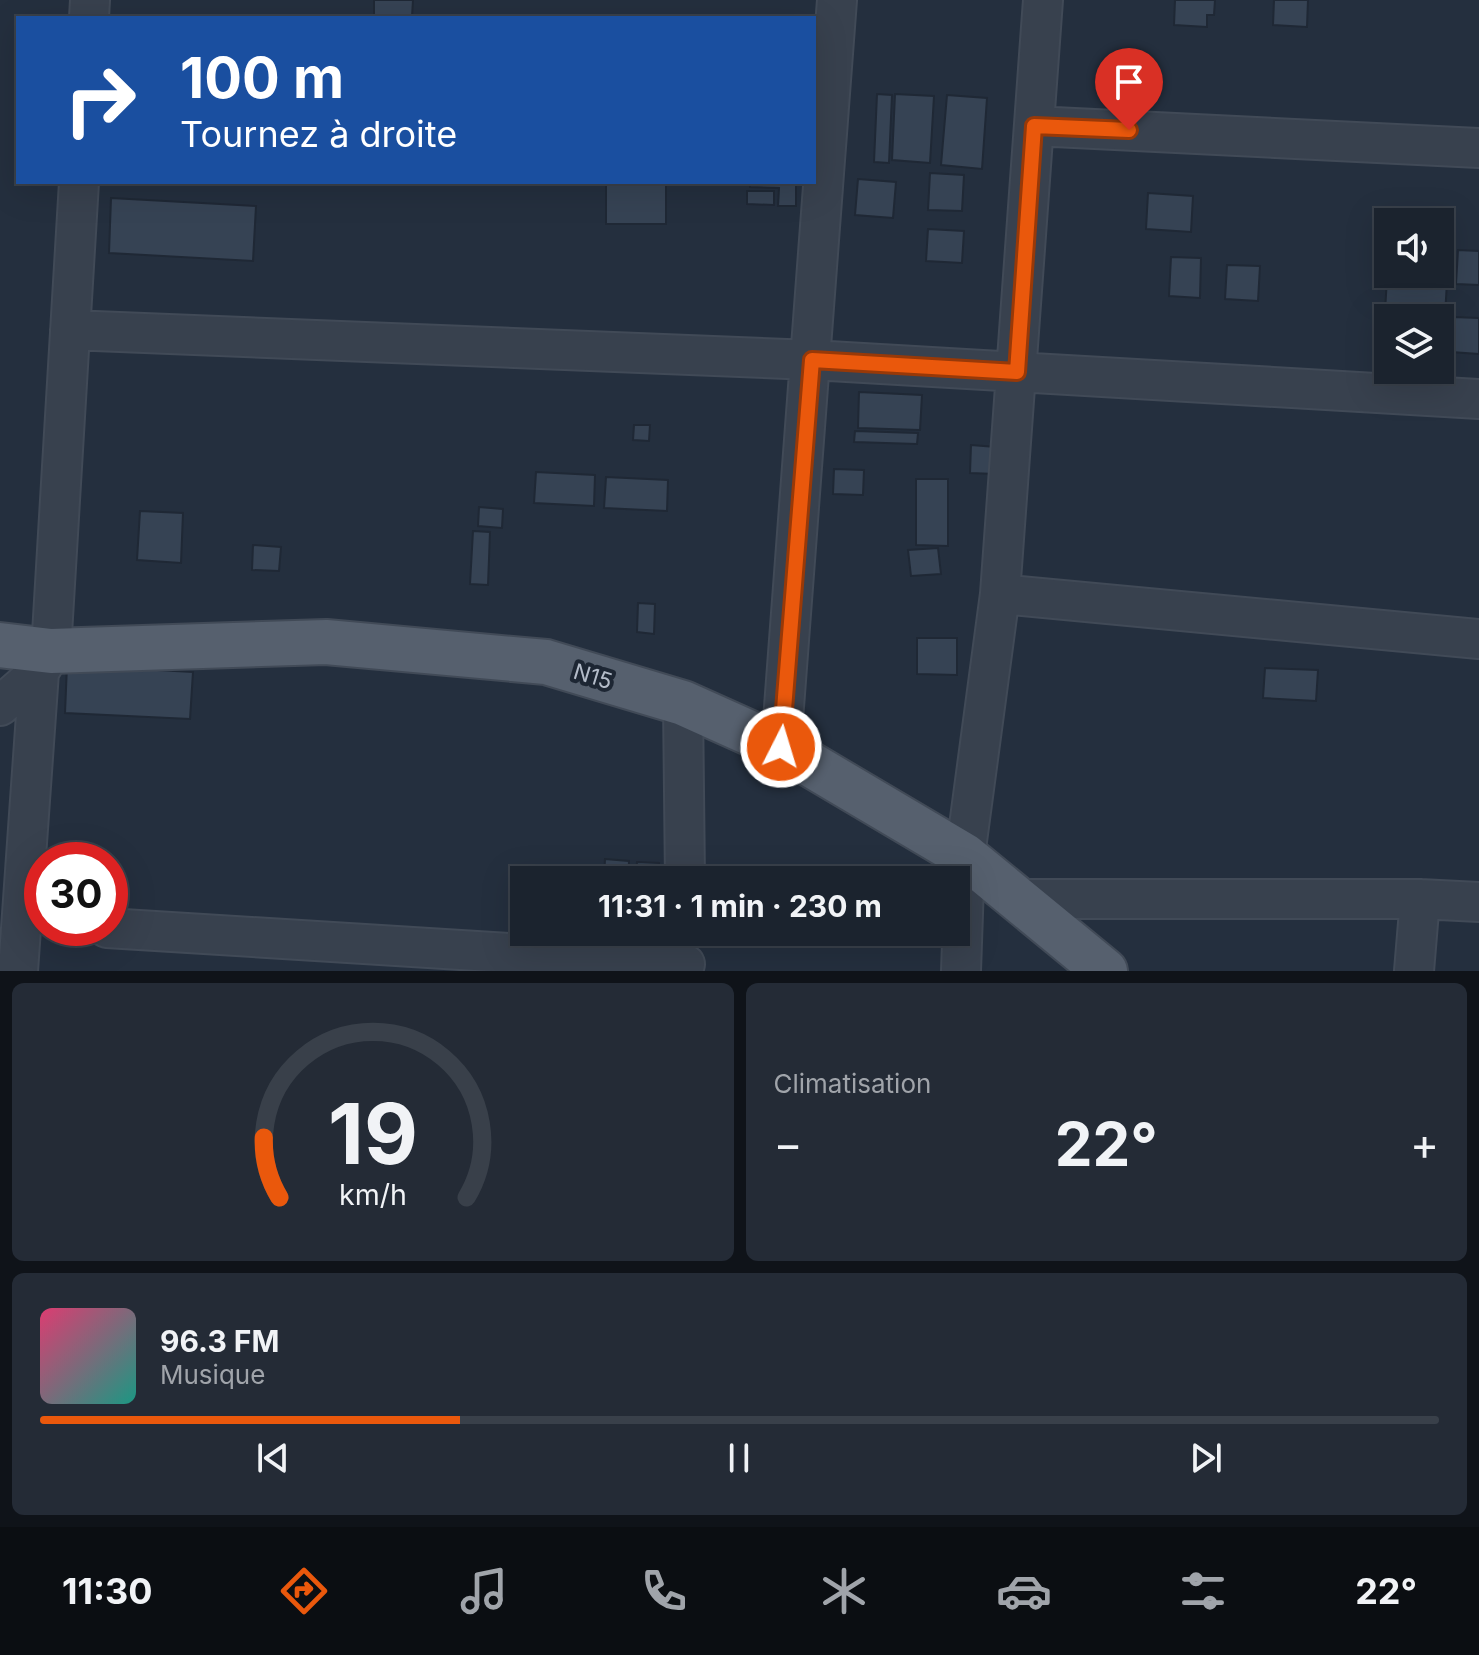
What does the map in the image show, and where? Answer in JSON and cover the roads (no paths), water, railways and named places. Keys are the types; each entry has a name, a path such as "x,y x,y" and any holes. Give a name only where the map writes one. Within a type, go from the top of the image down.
{"main road":[{"name":"N15","path":"0,645 45,661 326,642 546,662 683,703 781,747 965,856 1105,971"}],"street":[{"path":"781,747 812,360 822,109 837,0"},
{"path":"961,971 965,856 1000,594 1043,0"},
{"path":"1034,126 1479,148"},
{"path":"36,842 45,661 79,184"},
{"path":"70,330 812,360 1479,399"},
{"path":"1000,594 1479,639"},
{"path":"0,706 45,661"},
{"path":"683,703 685,866"},
{"path":"1018,899 1420,899 1479,902"},
{"path":"1414,971 1420,899"},
{"path":"128,931 342,957 685,956"},
{"path":"18,971 25,946"}]}
